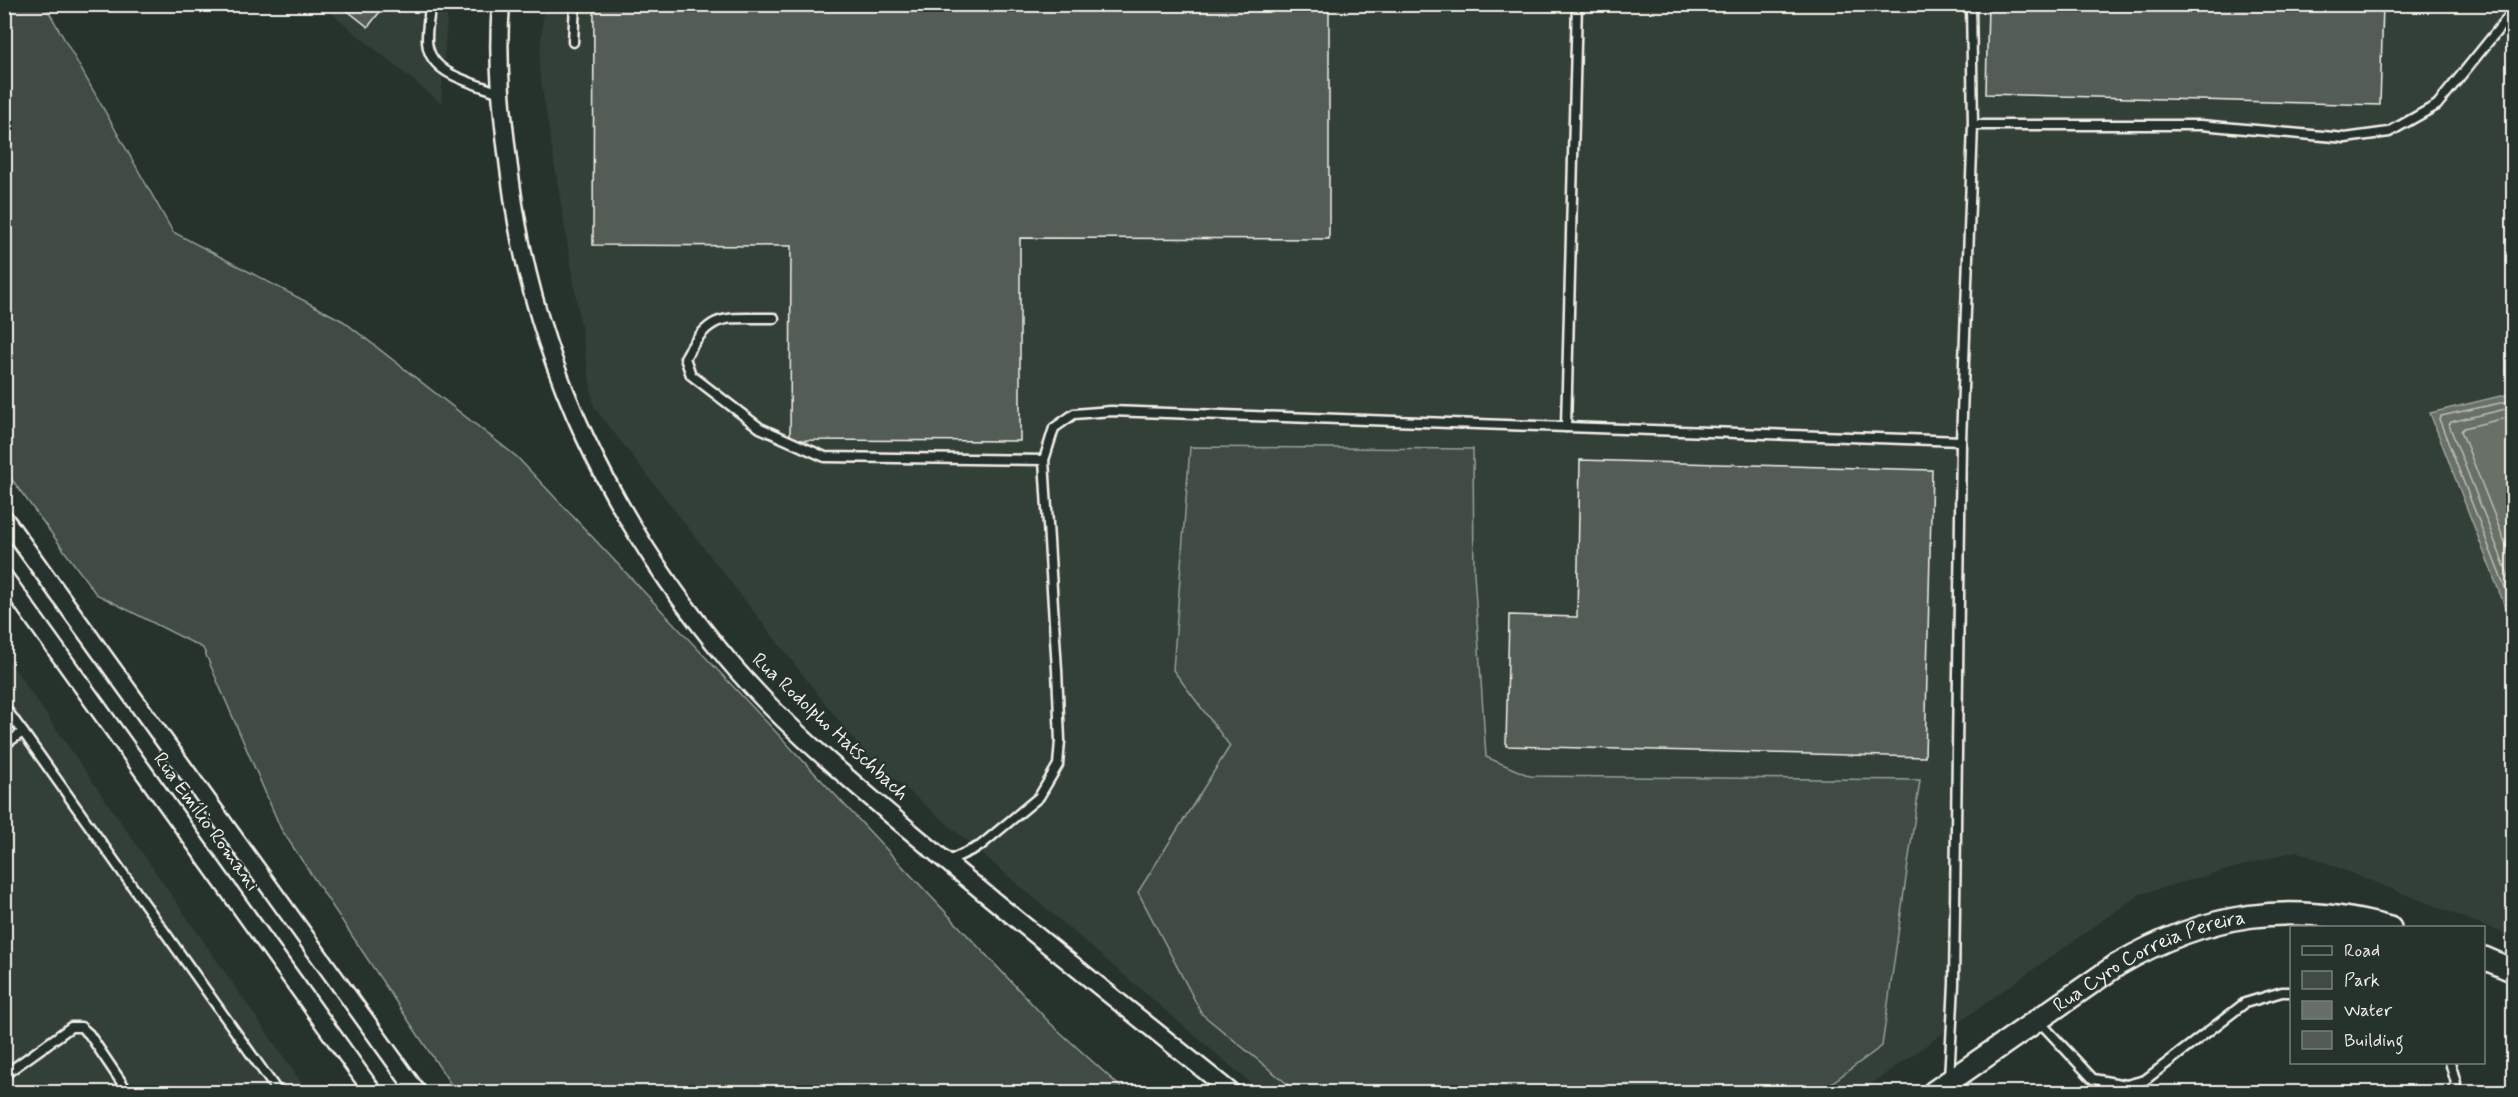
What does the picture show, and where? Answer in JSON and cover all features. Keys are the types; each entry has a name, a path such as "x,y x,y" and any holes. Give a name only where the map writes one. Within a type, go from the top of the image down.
{"street":[{"name":"Rua Rodolpho Hatschbach","path":"501,4 500,93 515,217 533,300 571,410 620,508 653,560 729,662 821,753 946,862 1231,1092"},
{"path":"4,518 417,1092"},
{"name":"Rua Emílio Romani","path":"4,577 373,1092"},
{"name":"Rua Cyro Correia Pereira","path":"1941,1087 2117,965 2178,933 2261,913 2303,913 2342,917 2385,926"},
{"path":"2485,958 2514,971"}],"lane":[{"path":"431,4 426,39 431,59 444,71 500,93"},
{"path":"573,42 575,4"},
{"path":"1566,427 1577,4"},
{"path":"1941,1087 1954,984 1961,441 1973,125 1971,4"},
{"path":"1973,125 2201,125 2344,138 2389,132 2437,105 2514,9"},
{"path":"774,318 718,319 698,335 685,357 691,375 760,428 825,457 1044,460"},
{"path":"946,862 980,846 1039,797 1058,765 1060,741 1058,682 1044,460 1054,428 1074,414 1111,411 1961,441"},
{"path":"4,706 278,1092"},
{"path":"4,745 23,732"},
{"path":"2038,1020 2093,1079 2126,1085 2145,1080 2245,1004 2282,992 2290,992"},
{"path":"4,1075 70,1027 81,1027 89,1034 128,1092"},
{"path":"2451,1064 2456,1083 2453,1092"}],"shaded area":[{"path":"321,5 448,5 441,103"},
{"path":"544,5 2513,5 2513,937 2296,851 2140,894 1860,1092 1261,1092 863,752 594,407 539,69"},
{"path":"5,655 308,1092 5,1092"}],"green space":[{"path":"4,5 45,5 173,232 343,321 517,457 1050,1023 1126,1092 456,1092 281,829 203,648 96,594 5,470"},
{"path":"1190,447 1473,449 1474,573 1486,757 1530,776 1920,780 1882,1046 1819,1092 1297,1092 1202,1014 1138,892 1230,746 1173,670"}],"water":[{"path":"2514,393 2513,627 2430,413"}],"building":[{"path":"339,4 386,4 368,27"},
{"path":"594,4 1329,4 1329,239 1020,238 1020,441 790,440 791,246 593,245"},
{"path":"1988,4 2383,4 2380,105 1986,94"},
{"path":"1580,460 1932,470 1925,757 1506,746 1509,615 1577,617"}]}
